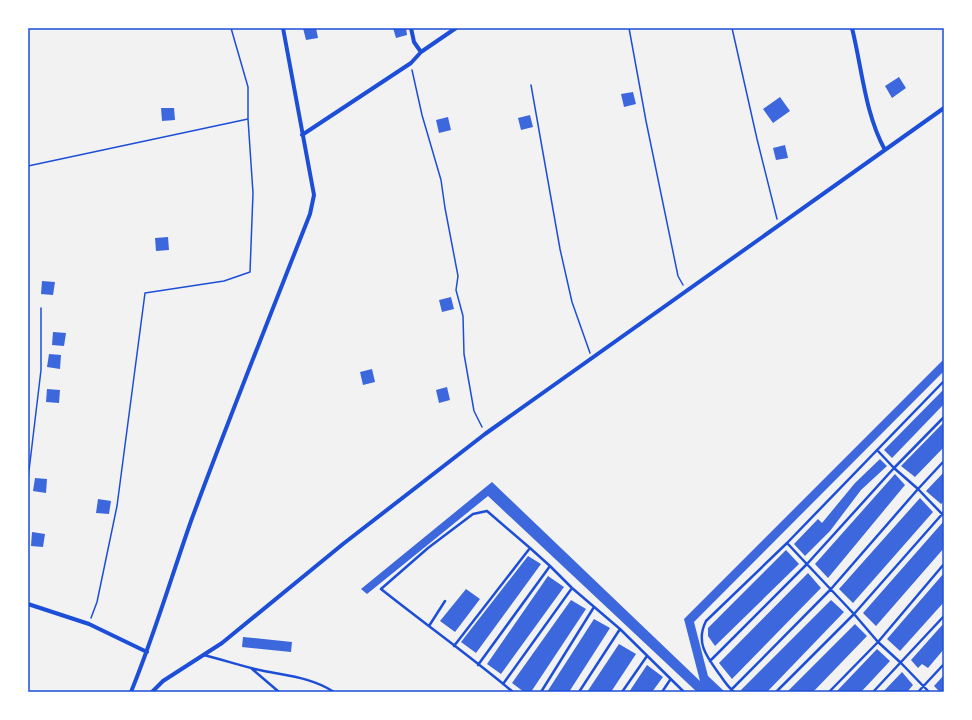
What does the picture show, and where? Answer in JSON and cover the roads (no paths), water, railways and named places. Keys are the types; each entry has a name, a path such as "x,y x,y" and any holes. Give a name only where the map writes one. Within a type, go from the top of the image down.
{"street":[{"path":"131,692 147,652 191,521 310,214 314,195 283,28"},
{"path":"411,28 414,42 421,52"},
{"path":"302,135 411,63 421,52 456,28"},
{"path":"852,28 877,136 884,150"},
{"path":"152,692 163,681 222,643 343,544 486,434 944,108"},
{"path":"28,604 89,624 147,652"}],"lane":[{"path":"944,381 787,543 706,621 701,631 703,647 710,661 733,691 831,590 944,461"},
{"path":"710,661 807,564 894,468 944,417"},
{"path":"776,692 854,614 943,514 877,450"},
{"path":"513,692 381,589 428,548 473,514 487,511 620,629 670,680 684,692"},
{"path":"787,543 854,614 878,642 901,663 928,692"},
{"path":"454,646 530,548"},
{"path":"829,692 878,642 944,564"},
{"path":"478,665 550,566"},
{"path":"503,684 572,588"},
{"path":"429,626 445,601"},
{"path":"541,692 594,607"},
{"path":"873,692 944,616"},
{"path":"579,692 620,629"},
{"path":"204,654 249,667 322,684 334,692"},
{"path":"622,692 647,656"},
{"path":"918,692 944,664"},
{"path":"249,667 279,692"},
{"path":"662,692 670,680"}]}
